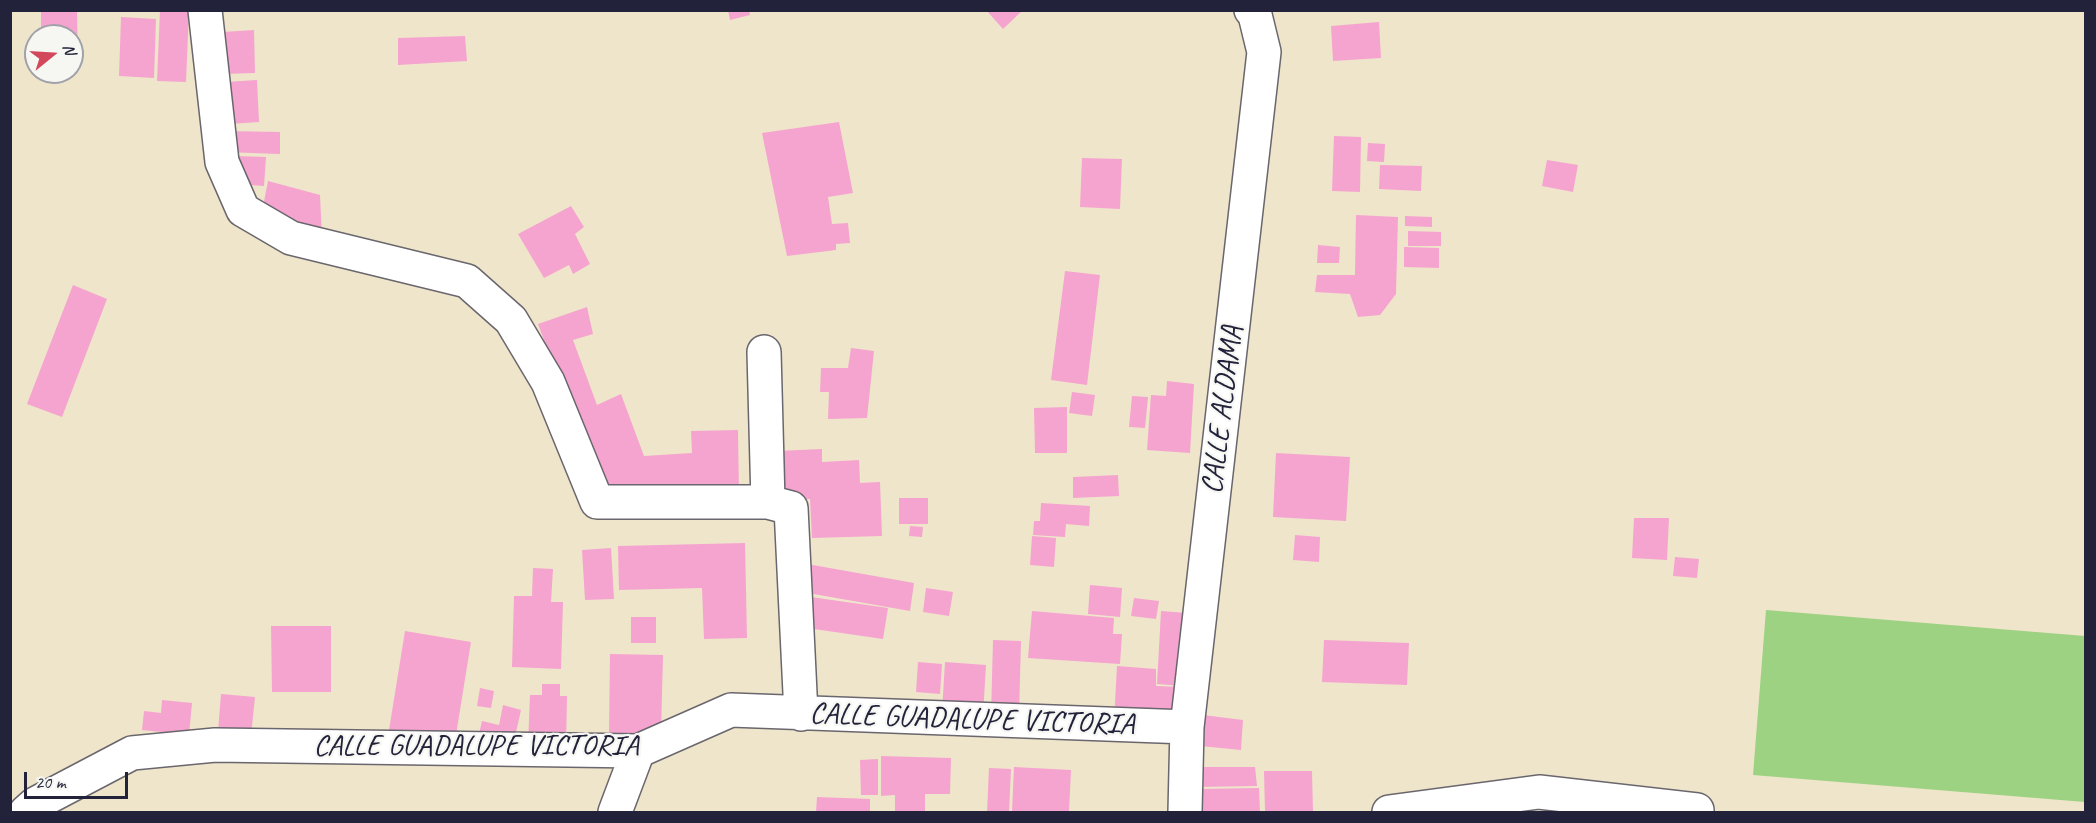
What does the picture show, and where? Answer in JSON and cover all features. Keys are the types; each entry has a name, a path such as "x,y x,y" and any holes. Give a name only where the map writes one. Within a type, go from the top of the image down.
{"street":[{"path":"205,10 222,162 243,210 291,238 468,281 511,320 548,382 597,502 768,502 791,508 801,714"},
{"name":"CALLE ALDAMA","path":"1185,813 1187,727 1264,52 1255,15 1251,10"},
{"path":"764,352 768,502"},
{"name":"CALLE GUADALUPE VICTORIA","path":"26,813 35,804 132,753 215,746 638,751 731,710 1187,727"},
{"path":"615,813 638,751"},
{"path":"1389,813 1539,792 1697,810"}],"green space":[{"path":"1766,610 2085,636 2085,802 1753,775"}],"building":[{"path":"41,10 77,10 77,24 41,24"},
{"path":"160,10 189,10 186,82 157,81"},
{"path":"728,10 749,10 750,15 730,20"},
{"path":"986,10 1023,10 1003,29"},
{"path":"121,17 156,19 154,78 119,76"},
{"path":"1379,22 1381,58 1333,61 1331,26"},
{"path":"254,30 255,73 223,74 222,32"},
{"path":"465,36 467,61 398,65 398,38"},
{"path":"257,80 259,122 229,124 226,82"},
{"path":"839,122 853,193 828,197 832,224 848,223 850,243 836,244 836,250 787,256 762,133"},
{"path":"225,131 280,132 280,154 224,152"},
{"path":"1334,136 1361,137 1360,192 1332,191"},
{"path":"1368,143 1385,144 1384,162 1367,161"},
{"path":"236,156 266,157 264,186 235,184"},
{"path":"1082,158 1122,159 1120,209 1080,207"},
{"path":"1547,160 1578,165 1573,192 1542,186"},
{"path":"1380,165 1422,166 1421,191 1379,189"},
{"path":"268,181 320,195 322,238 261,217"},
{"path":"571,206 584,227 575,234 590,264 573,274 569,265 544,278 518,234"},
{"path":"1356,215 1398,217 1396,294 1380,315 1358,317 1350,294 1315,292 1317,275 1355,275"},
{"path":"1405,216 1432,217 1432,227 1405,226"},
{"path":"1408,231 1441,232 1441,246 1408,246"},
{"path":"1318,245 1340,247 1339,263 1317,263"},
{"path":"1404,247 1439,248 1439,268 1404,267"},
{"path":"1065,271 1100,275 1087,385 1051,380"},
{"path":"73,285 107,299 62,417 27,404"},
{"path":"587,307 593,334 573,340 597,405 621,394 644,456 692,453 691,431 738,430 739,496 640,498 596,479 538,324"},
{"path":"851,348 874,351 867,418 828,419 829,392 820,392 821,368 848,368"},
{"path":"1167,381 1194,384 1190,453 1147,450 1151,395 1166,396"},
{"path":"1072,392 1095,395 1092,416 1069,413"},
{"path":"1132,396 1148,397 1145,428 1129,427"},
{"path":"1067,407 1067,453 1035,453 1034,408"},
{"path":"822,449 822,462 859,460 860,483 880,482 882,536 812,538 810,499 779,500 777,451"},
{"path":"1276,453 1350,457 1346,521 1273,517"},
{"path":"1118,475 1119,496 1073,498 1073,477"},
{"path":"899,498 928,498 928,524 899,524"},
{"path":"1041,503 1090,506 1089,526 1066,524 1065,537 1033,535 1034,521 1040,521"},
{"path":"1634,518 1669,518 1667,560 1632,558"},
{"path":"910,526 923,527 922,537 909,536"},
{"path":"1295,535 1320,537 1319,562 1293,560"},
{"path":"1032,536 1056,538 1054,567 1030,565"},
{"path":"745,543 747,638 704,639 702,588 619,590 618,546"},
{"path":"611,548 614,599 585,600 582,550"},
{"path":"1675,557 1699,559 1697,578 1673,576"},
{"path":"807,564 914,583 910,611 802,592"},
{"path":"533,568 553,569 551,602 563,602 561,669 512,667 514,596 532,596"},
{"path":"1090,585 1122,588 1120,617 1088,614"},
{"path":"926,588 953,592 949,616 923,612"},
{"path":"811,597 888,608 883,639 807,628"},
{"path":"1134,598 1159,601 1156,619 1131,616"},
{"path":"1032,611 1114,618 1113,634 1122,634 1120,664 1028,658"},
{"path":"1161,611 1187,613 1182,686 1157,684"},
{"path":"631,617 656,617 656,643 631,643"},
{"path":"271,626 331,626 331,692 272,692"},
{"path":"405,631 471,642 455,741 389,730"},
{"path":"993,640 1021,641 1019,716 991,715"},
{"path":"1324,640 1409,643 1407,685 1322,682"},
{"path":"610,654 663,655 661,735 609,734"},
{"path":"918,662 942,664 940,694 916,692"},
{"path":"945,662 986,665 983,715 942,712"},
{"path":"1117,666 1156,669 1156,686 1181,687 1180,711 1114,721"},
{"path":"542,684 560,684 560,696 567,696 566,747 528,745 530,695 542,695"},
{"path":"480,688 494,691 491,708 477,706"},
{"path":"221,694 255,697 251,736 218,732"},
{"path":"162,700 192,703 189,735 142,730 144,711 161,713"},
{"path":"503,705 521,710 513,746 478,738 482,721 499,725"},
{"path":"1203,715 1243,720 1241,750 1200,746"},
{"path":"881,756 951,758 950,794 925,794 925,812 895,812 895,795 881,796"},
{"path":"878,759 878,795 861,795 860,760"},
{"path":"1014,767 1071,770 1069,812 1012,812"},
{"path":"1197,767 1255,767 1257,786 1197,787"},
{"path":"989,768 1011,769 1009,812 987,812"},
{"path":"1264,771 1312,771 1313,812 1265,812"},
{"path":"1259,788 1260,812 1195,812 1195,789"},
{"path":"817,797 870,799 870,812 816,812"}]}
